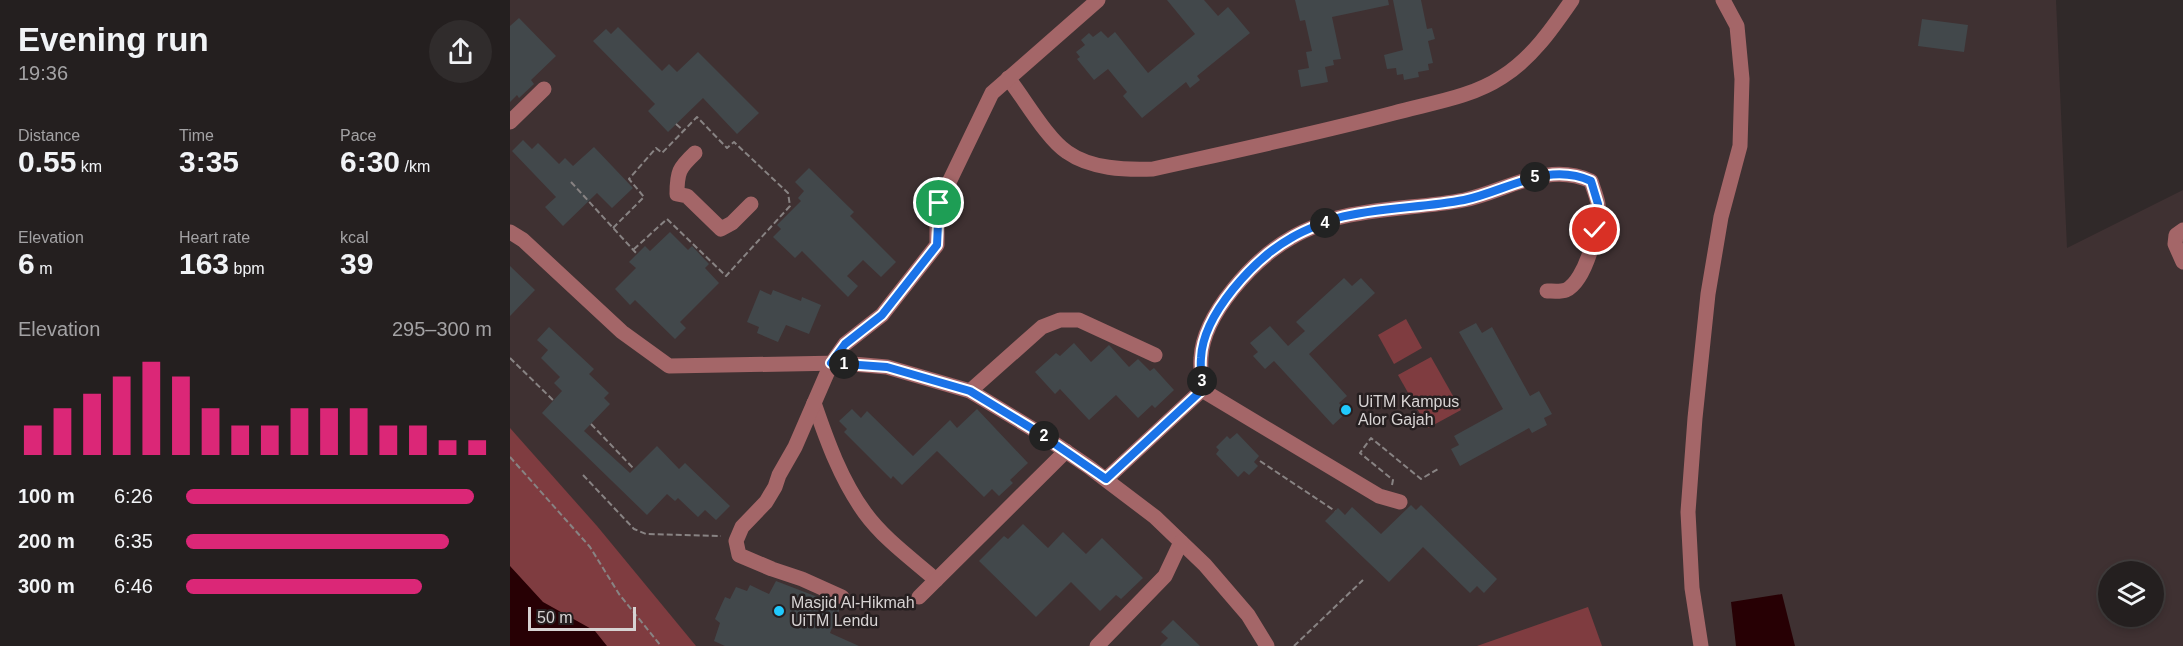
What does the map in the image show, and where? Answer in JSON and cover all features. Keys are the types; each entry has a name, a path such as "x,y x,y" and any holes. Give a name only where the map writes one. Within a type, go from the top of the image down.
{"street":[{"path":"842,597 739,555 736,541 741,527 766,502 775,487 831,363 845,344 882,315 937,245 939,203 992,93 1098,0"},
{"path":"1008,78 1029,108 1066,152 1102,166 1154,170 1477,91 1503,77 1527,58 1553,29 1572,0"},
{"path":"1701,646 1692,588 1688,512 1695,418 1708,294 1721,218 1740,146 1742,79 1738,34 1737,26 1723,0"},
{"path":"510,122 544,89"},
{"path":"695,153 681,167 677,177 677,194 687,196 721,229 732,224 751,204"},
{"path":"1202,390 1200,357 1209,326 1231,292 1254,266 1291,237 1336,219 1382,210 1426,207 1467,199 1533,178 1559,173 1576,174 1591,181 1598,204 1595,230 1588,258 1577,281 1565,291 1547,291"},
{"path":"2183,230 2176,235 2175,244 2183,262"},
{"path":"510,232 523,240 622,332 669,366 831,363 887,367 970,391 1066,451 1155,517 1205,566 1248,615 1267,646"},
{"path":"970,391 1042,327 1060,320 1079,320 1155,355"},
{"path":"1106,479 1202,390"},
{"path":"1202,390 1379,496 1394,501"},
{"path":"814,403 833,458 865,513 889,540 936,580"},
{"path":"919,597 1066,451"},
{"path":"1097,646 1165,576 1181,542"}],"path":[{"path":"676,124 684,131"},
{"path":"571,182 637,254"},
{"path":"510,358 554,401"},
{"path":"591,424 634,469"},
{"path":"1394,501 1393,480 1360,453 1371,438 1421,479 1440,468"},
{"path":"510,457 590,547 619,594 661,646"},
{"path":"1260,461 1335,511"},
{"path":"583,475 634,529 646,534 738,536"},
{"path":"1294,646 1363,580"}],"shaded area":[{"name":"UiTM Kampus Alor Gajah","path":"510,0 2056,0 2067,248 2183,190 2183,646 510,646"},
{"path":"1406,319 1422,348 1394,364 1378,335"},
{"path":"1431,357 1461,410 1428,428 1398,375"},
{"path":"510,428 597,526 696,646 510,646"},
{"path":"510,566 543,602 595,631 607,646 510,646"},
{"path":"1782,594 1795,646 1736,646 1731,602"},
{"path":"1588,607 1602,646 1477,646"}],"building":[{"path":"1167,0 1204,0 1218,16 1228,7 1250,33 1197,76 1200,80 1190,88 1186,82 1142,118 1123,96 1127,92 1108,69 1094,80 1077,59 1080,57 1076,52 1085,45 1081,40 1089,33 1093,37 1101,31 1108,38 1115,32 1148,73 1195,34"},
{"path":"1295,0 1388,0 1389,5 1332,17 1341,59 1333,60 1334,65 1325,67 1328,82 1301,87 1298,70 1309,68 1306,52 1312,51 1305,20 1300,21"},
{"path":"1393,0 1421,0 1427,29 1432,28 1435,39 1428,41 1433,63 1428,64 1429,70 1418,72 1419,77 1404,80 1403,74 1397,75 1396,68 1387,69 1384,55 1403,50"},
{"path":"519,18 556,56 531,80 534,84 519,98 517,95 510,102 510,26"},
{"path":"1922,19 1968,25 1964,52 1918,46"},
{"path":"618,27 662,71 669,64 677,72 698,52 759,113 737,134 703,98 668,132 648,111 655,104 593,41 606,29 611,34"},
{"path":"523,140 532,149 538,143 559,164 565,158 573,166 594,147 633,188 612,208 597,193 563,226 545,207 556,197 512,151"},
{"path":"809,168 854,212 850,216 896,262 881,277 863,260 847,276 858,286 848,297 802,251 795,258 773,237 781,229 777,225 801,201 798,198 804,191 795,182"},
{"path":"670,232 688,250 692,246 709,264 705,268 719,283 680,322 686,328 675,339 635,300 630,305 615,289 636,268 629,262 645,246 650,251"},
{"path":"510,266 535,290 510,316"},
{"path":"1344,278 1352,286 1361,278 1375,293 1309,354 1347,396 1339,403 1347,412 1333,425 1274,361 1265,369 1253,356 1258,352 1250,343 1270,326 1288,346 1305,331 1296,322"},
{"path":"760,290 771,295 773,290 801,301 802,297 821,305 809,334 786,325 778,342 757,333 759,327 747,322"},
{"path":"1476,323 1482,333 1492,327 1530,396 1539,391 1552,414 1544,418 1547,425 1532,433 1529,428 1460,466 1451,449 1459,445 1454,436 1503,409 1459,332"},
{"path":"549,327 594,369 589,374 609,393 604,398 610,404 584,431 630,473 657,446 679,469 685,463 730,506 716,520 705,510 698,517 678,498 675,501 667,494 647,515 542,413 562,391 554,383 560,377 541,358 548,350 537,340"},
{"path":"1074,343 1091,362 1109,345 1129,367 1138,359 1150,371 1154,368 1174,390 1155,408 1152,405 1138,418 1116,395 1089,420 1060,389 1055,394 1035,372 1056,353 1060,356"},
{"path":"852,409 861,418 867,411 913,456 950,420 957,428 977,409 1028,463 1010,480 1013,483 999,496 992,489 984,497 937,451 902,485 893,476 891,479 844,432 847,429 839,421"},
{"path":"1237,433 1259,456 1254,462 1258,466 1249,475 1244,471 1238,477 1216,454 1219,450 1216,447 1227,436 1230,439"},
{"path":"1411,505 1416,510 1421,505 1497,579 1484,593 1477,586 1470,593 1423,547 1389,582 1325,521 1338,508 1345,515 1352,507 1381,534"},
{"path":"1023,524 1048,548 1063,532 1086,554 1102,538 1143,578 1121,599 1116,595 1100,611 1071,582 1036,617 979,561 1004,536 1008,539"},
{"name":"Masjid Al-Hikmah UiTM Lendu","path":"776,581 841,606 830,633 859,646 725,646 714,641 720,623 715,619 725,597 730,599 736,587 747,591 750,585 769,594"},
{"path":"1173,620 1200,646 1160,646 1168,638 1161,632"}],"place":[{"name":"UiTM Kampus Alor Gajah","path":"1346,410"},
{"name":"Masjid Al-Hikmah UiTM Lendu","path":"779,611"}],"route":[{"path":"939,203 937,245 882,315 845,344 831,363 887,367 970,391 1036,431 1106,479 1202,390 1200,357 1209,326 1231,292 1254,266 1291,237 1336,219 1382,210 1426,207 1467,199 1533,178 1559,173 1576,174 1591,181 1598,204 1595,230"}]}
